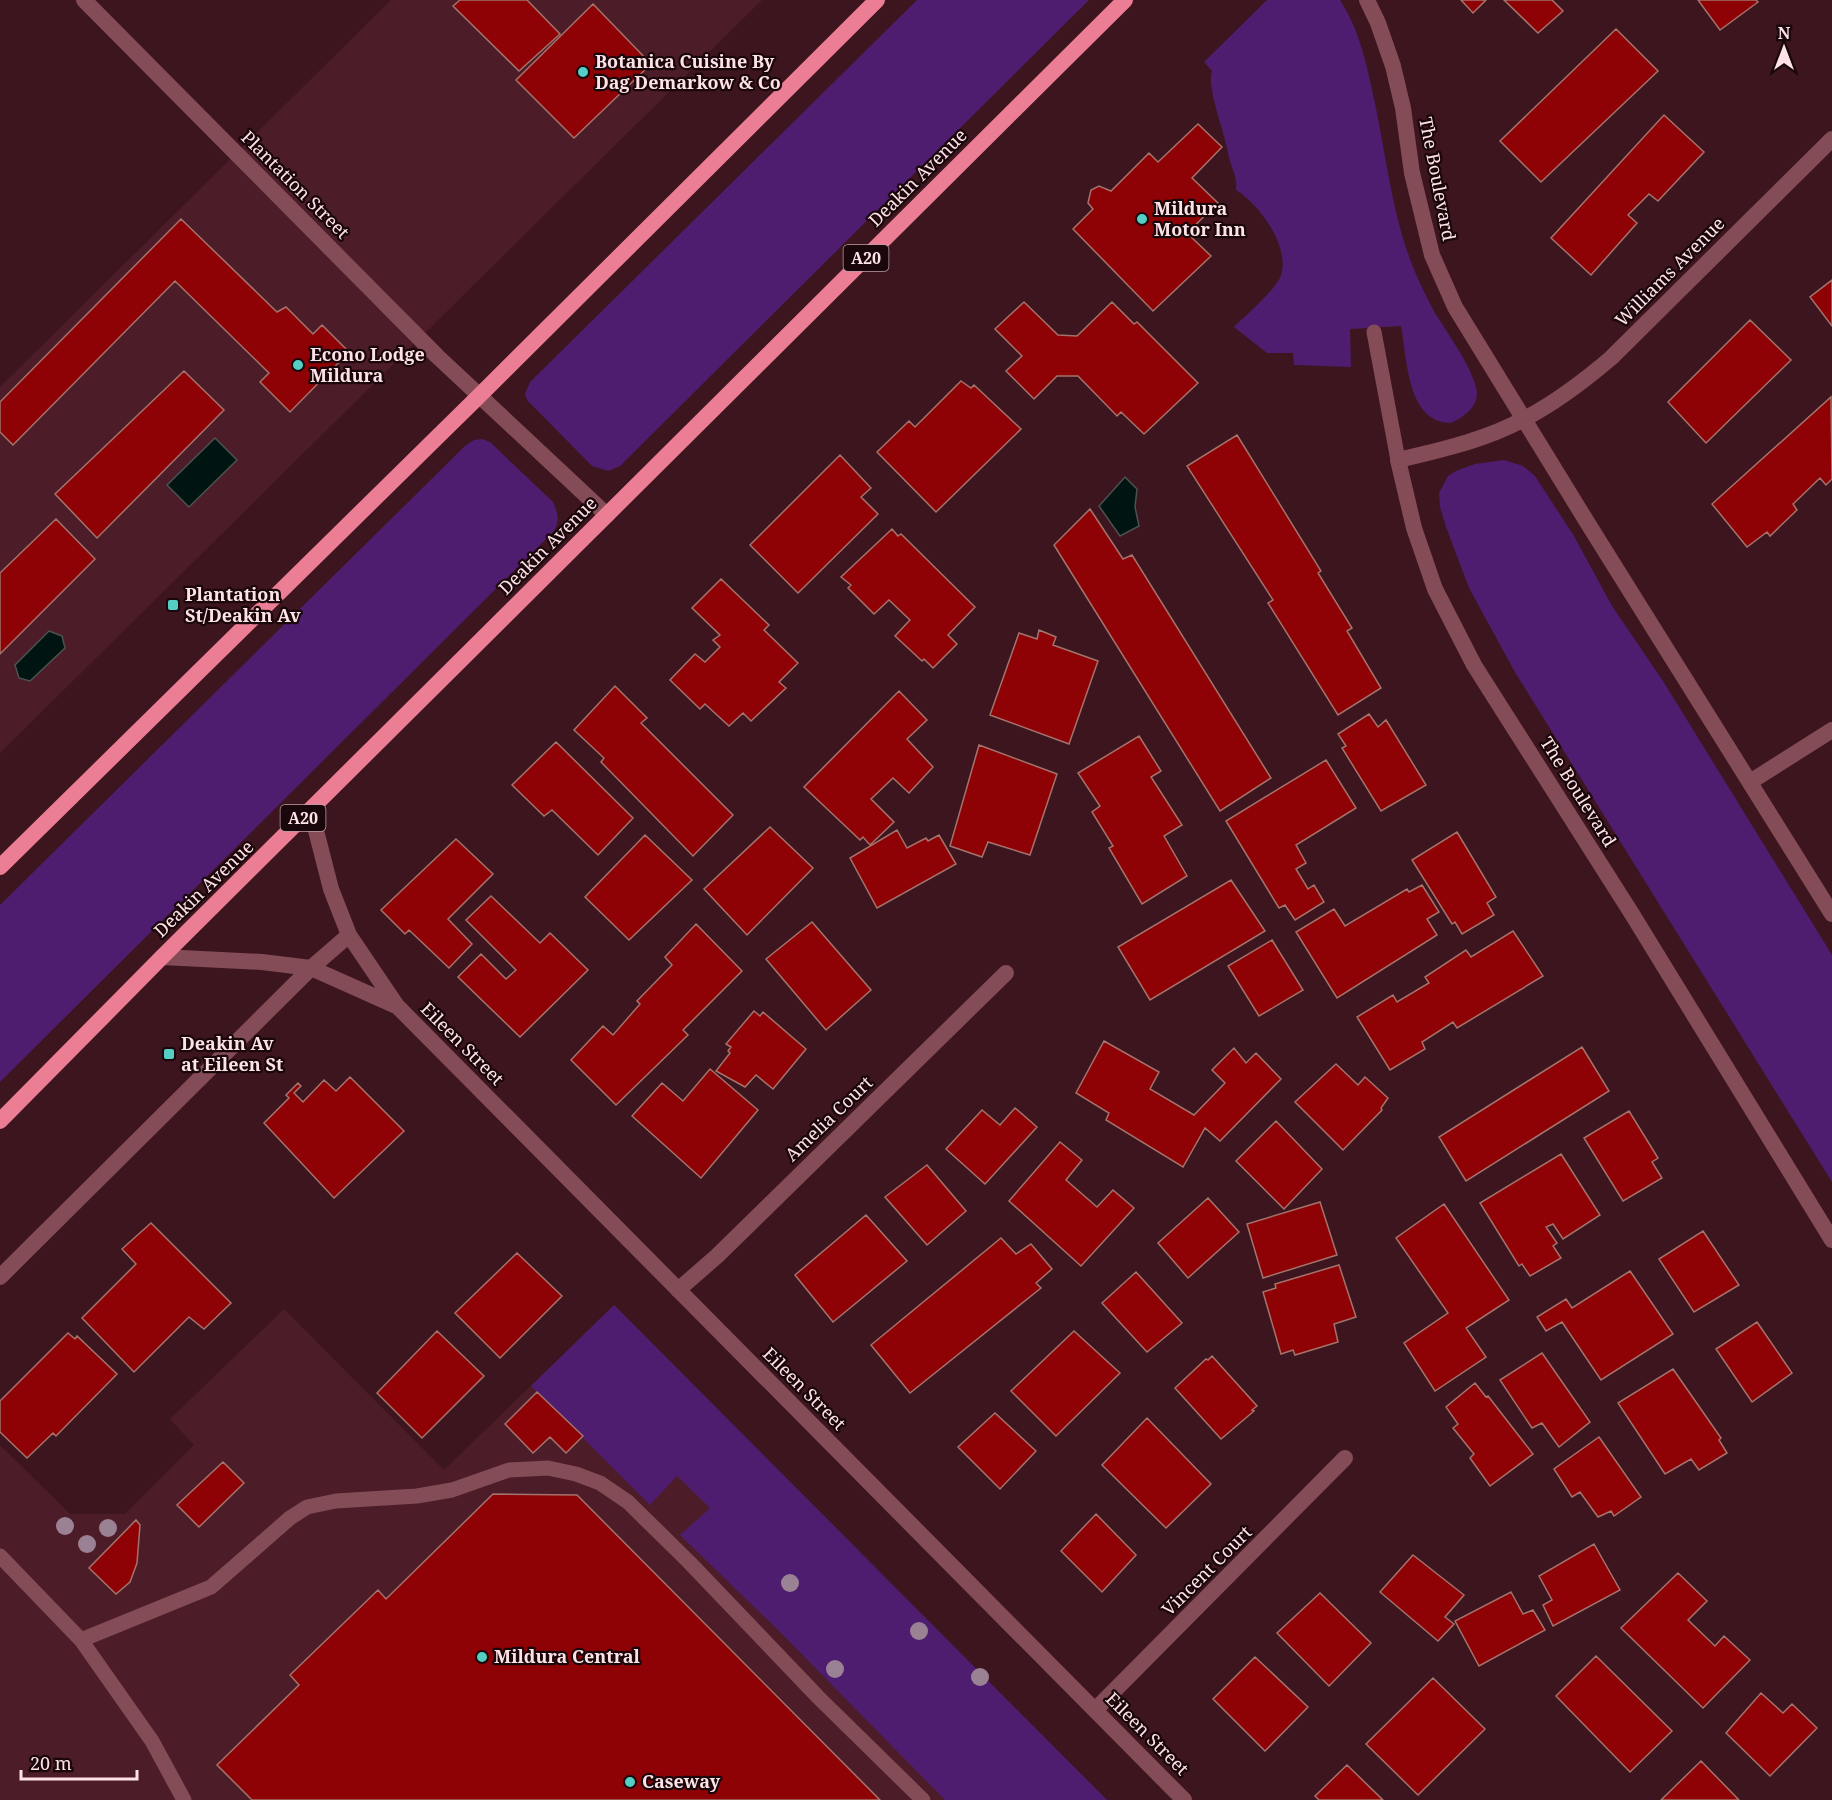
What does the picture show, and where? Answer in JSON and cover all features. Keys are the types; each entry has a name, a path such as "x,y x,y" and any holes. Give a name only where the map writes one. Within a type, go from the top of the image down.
{"highway":[{"path":"0,867 479,396 877,0"},
{"name":"Deakin Avenue","path":"0,1121 162,957 1125,0"}],"street":[{"name":"Plantation Street","path":"84,0 479,396 607,515"},
{"name":"The Boulevard","path":"1367,0 1378,23 1393,66 1403,108 1412,173 1432,255 1455,307 1832,914"},
{"name":"Williams Avenue","path":"1524,420 1586,380 1611,358 1832,139"},
{"path":"1398,460 1481,438 1524,420"},
{"name":"The Boulevard","path":"1398,460 1414,528 1435,589 1474,665 1632,914 1832,1240"},
{"path":"1750,782 1832,730"},
{"name":"Eileen Street","path":"311,811 331,889 349,935 397,1006 1184,1800"},
{"path":"0,1277 311,968 349,935"},
{"name":"Eileen Street","path":"162,957 262,962 311,968 397,1006"},
{"name":"Amelia Court","path":"678,1290 717,1256 1006,973"},
{"name":"Vincent Court","path":"1095,1710 1345,1458"}],"lane":[{"path":"1374,332 1398,460"},
{"path":"81,1640 211,1587 290,1518 307,1508 336,1501 398,1498 440,1492 509,1470 548,1468 576,1474 600,1483 628,1502 819,1698 923,1800"},
{"path":"0,1556 81,1640 152,1741 184,1800"}],"shaded area":[{"path":"391,0 762,0 0,753 0,387"},
{"path":"917,0 1089,0 620,466 608,471 592,466 527,400 525,394 530,382"},
{"path":"1267,0 1340,0 1352,21 1367,66 1400,228 1407,250 1427,298 1467,364 1476,386 1477,394 1474,404 1464,415 1451,423 1436,420 1425,412 1417,401 1408,371 1401,326 1350,329 1351,367 1294,365 1293,353 1267,353 1234,327 1274,287 1281,275 1283,264 1277,239 1263,215 1236,190 1235,176 1214,98 1212,71 1204,62"},
{"path":"215,438 237,460 189,507 167,485"},
{"path":"482,439 490,442 553,502 558,516 554,531 0,1082 0,905 466,445 474,440"},
{"path":"1504,460 1523,466 1535,476 1574,536 1612,606 1663,681 1832,955 1832,1182 1516,674 1469,588 1446,527 1440,507 1439,493 1448,476 1456,471 1475,464"},
{"path":"1125,477 1137,489 1135,507 1139,526 1120,536 1099,506"},
{"path":"49,631 62,636 65,648 30,681 19,678 15,665"},
{"name":"Mildura Central","path":"614,1305 1107,1800 0,1800 0,1445 70,1514 125,1514 194,1445 170,1419 284,1309 444,1470"},
{"path":"614,1305 1107,1800 945,1800 777,1629 680,1535 710,1508 677,1476 650,1505 531,1386"}],"building":[{"path":"460,0 527,0 560,34 519,71 453,6"},
{"path":"1461,0 1486,0 1473,13"},
{"path":"1504,0 1552,0 1563,11 1538,33"},
{"path":"1698,0 1756,0 1758,2 1720,30"},
{"name":"Botanica Cuisine By Dag Demarkow & Co","path":"593,4 651,64 574,138 516,80"},
{"path":"1616,29 1658,71 1541,182 1500,141"},
{"path":"1664,115 1704,152 1658,201 1649,194 1628,215 1637,223 1591,275 1551,238"},
{"name":"Mildura Motor Inn","path":"1198,124 1222,147 1192,178 1218,203 1187,233 1211,256 1153,311 1073,229 1093,209 1088,203 1091,190 1099,186 1111,191 1149,153 1158,162"},
{"path":"181,219 277,312 286,307 313,334 322,325 349,352 290,412 260,382 269,373 175,281 13,445 0,432 0,402"},
{"path":"1832,280 1832,326 1810,297"},
{"path":"1024,302 1058,335 1077,336 1112,302 1134,324 1137,322 1198,383 1144,434 1121,412 1117,416 1078,376 1057,376 1034,399 1006,371 1022,356 995,329"},
{"path":"1750,320 1791,360 1706,443 1668,402"},
{"path":"184,371 224,410 97,538 55,494"},
{"path":"961,381 971,388 974,385 1021,429 936,512 877,452 909,421 915,427"},
{"path":"1831,397 1832,479 1826,485 1820,478 1793,504 1797,510 1770,536 1767,532 1747,547 1712,504"},
{"path":"1237,435 1321,571 1318,573 1352,628 1347,631 1381,688 1338,715 1268,603 1273,600 1187,466"},
{"path":"840,455 871,488 861,497 878,514 798,593 750,545"},
{"path":"1090,509 1123,559 1132,555 1271,778 1220,811 1054,545"},
{"path":"56,519 95,559 0,654 0,573"},
{"path":"892,529 898,536 901,534 975,607 948,635 957,644 933,668 895,636 910,620 889,600 874,614 848,588 851,585 841,577"},
{"path":"721,579 769,625 764,630 798,663 779,682 786,688 751,721 743,713 729,726 705,704 700,709 670,680 695,654 705,662 720,647 713,640 720,635 692,608"},
{"path":"1039,630 1056,637 1053,645 1098,661 1069,744 990,715 1019,633 1037,639"},
{"path":"615,686 647,718 641,723 733,815 693,856 601,762 604,758 574,730"},
{"path":"899,691 927,720 907,739 933,767 909,793 893,778 871,799 894,822 870,845 863,837 860,840 804,787"},
{"path":"1369,714 1378,727 1386,720 1426,785 1381,811 1342,748 1346,746 1338,734"},
{"path":"1139,736 1161,771 1151,777 1182,825 1164,836 1187,876 1142,904 1109,848 1113,846 1092,812 1100,806 1078,773"},
{"path":"556,742 633,818 598,855 552,810 544,816 512,785"},
{"path":"979,745 1057,774 1030,855 988,842 982,857 950,846"},
{"path":"1326,760 1356,808 1296,845 1306,863 1296,869 1308,889 1314,885 1324,902 1295,920 1285,905 1279,908 1226,821"},
{"path":"770,827 813,868 747,935 704,889"},
{"path":"897,830 907,848 926,838 928,841 939,835 956,864 877,908 850,858"},
{"path":"1457,832 1496,897 1487,903 1494,915 1462,934 1455,922 1452,924 1412,860"},
{"path":"645,835 692,880 629,940 585,897"},
{"path":"456,839 493,874 448,919 472,944 449,968 409,930 405,934 381,910"},
{"path":"1231,880 1265,931 1150,1000 1118,947"},
{"path":"1422,885 1439,912 1427,919 1437,935 1337,998 1296,932 1334,909 1345,926 1407,889 1409,892"},
{"path":"491,896 540,943 550,933 588,970 520,1037 458,977 481,954 506,979 516,970 466,920"},
{"path":"812,922 871,990 826,1030 766,959"},
{"path":"696,924 742,971 683,1030 688,1035 616,1105 571,1060 603,1026 613,1035 640,1004 637,1001 672,965 665,957"},
{"path":"1513,931 1543,976 1457,1028 1453,1022 1422,1042 1425,1049 1390,1070 1357,1017 1393,995 1397,1002 1429,983 1425,977 1466,950 1471,957"},
{"path":"1272,940 1303,990 1259,1016 1228,966"},
{"path":"754,1011 760,1016 763,1012 806,1049 773,1089 756,1075 745,1087 716,1071 730,1053 728,1051 731,1047 726,1044"},
{"path":"1104,1041 1159,1072 1150,1089 1194,1115 1225,1083 1212,1070 1234,1048 1246,1063 1256,1053 1281,1079 1220,1141 1205,1128 1183,1167 1106,1120 1109,1113 1076,1093"},
{"path":"1582,1047 1609,1091 1466,1181 1439,1137"},
{"path":"1336,1064 1358,1085 1365,1077 1388,1098 1382,1110 1343,1150 1295,1102"},
{"path":"710,1069 758,1110 701,1178 632,1116 662,1083 683,1101"},
{"path":"350,1077 404,1131 334,1198 264,1123 289,1098 286,1095 298,1083 301,1086 294,1093 303,1102 324,1080 336,1091"},
{"path":"1015,1108 1037,1127 985,1184 946,1149 982,1110 1000,1125"},
{"path":"1629,1111 1658,1158 1652,1162 1662,1178 1623,1201 1584,1138"},
{"path":"1276,1121 1322,1169 1284,1209 1236,1161"},
{"path":"1060,1142 1082,1160 1066,1180 1097,1207 1113,1190 1134,1208 1081,1266 1009,1201"},
{"path":"1561,1154 1600,1215 1563,1239 1553,1224 1546,1227 1557,1243 1553,1246 1561,1258 1530,1276 1522,1264 1519,1266 1480,1203"},
{"path":"927,1165 966,1211 927,1245 885,1197"},
{"path":"1208,1198 1239,1232 1188,1278 1158,1243"},
{"path":"1320,1202 1337,1255 1263,1278 1247,1224"},
{"path":"1444,1204 1509,1300 1466,1328 1486,1357 1435,1391 1404,1343 1448,1313 1396,1238"},
{"path":"866,1215 907,1261 833,1322 795,1275"},
{"path":"151,1223 231,1303 204,1329 189,1317 134,1372 82,1318 136,1264 122,1249"},
{"path":"1703,1231 1739,1285 1694,1312 1659,1259"},
{"path":"1001,1238 1016,1254 1031,1244 1052,1269 1036,1283 1041,1288 910,1393 871,1345"},
{"path":"517,1253 562,1296 500,1358 455,1313"},
{"path":"1339,1265 1356,1317 1334,1324 1338,1342 1295,1355 1293,1350 1281,1354 1263,1292 1276,1288 1275,1284"},
{"path":"1630,1271 1673,1334 1601,1380 1562,1322 1546,1331 1537,1317 1566,1299 1572,1308"},
{"path":"1136,1272 1182,1323 1147,1352 1102,1303"},
{"path":"1757,1322 1792,1373 1752,1402 1716,1349"},
{"path":"437,1331 484,1376 422,1438 377,1393"},
{"path":"1074,1331 1120,1373 1056,1436 1011,1391"},
{"path":"68,1333 75,1339 77,1336 117,1374 56,1436 53,1433 27,1458 0,1432 0,1401"},
{"path":"1542,1353 1590,1422 1559,1447 1542,1423 1532,1428 1500,1380"},
{"path":"1212,1356 1257,1406 1221,1439 1175,1388"},
{"path":"1673,1369 1721,1438 1719,1440 1727,1453 1699,1470 1691,1459 1665,1474 1618,1403"},
{"path":"1475,1383 1486,1397 1488,1396 1533,1454 1490,1486 1470,1458 1474,1454 1453,1428 1458,1424 1446,1407"},
{"path":"537,1392 583,1436 566,1453 550,1437 533,1453 505,1424"},
{"path":"995,1413 1036,1451 1000,1489 958,1447"},
{"path":"1147,1418 1211,1484 1166,1528 1102,1465"},
{"path":"1599,1437 1641,1497 1614,1516 1611,1511 1598,1517 1580,1492 1572,1497 1554,1469"},
{"path":"223,1462 244,1483 199,1527 177,1505"},
{"path":"493,1494 577,1495 880,1800 252,1800 217,1765 299,1685 290,1675 378,1590 386,1599"},
{"path":"1096,1514 1136,1555 1102,1592 1061,1551"},
{"path":"136,1520 140,1525 137,1563 130,1582 116,1594 89,1568"},
{"path":"1594,1544 1620,1590 1553,1626 1543,1605 1552,1600 1539,1576"},
{"path":"1413,1555 1464,1595 1445,1617 1454,1624 1438,1641 1380,1592"},
{"path":"1678,1573 1707,1601 1688,1620 1715,1646 1724,1636 1750,1660 1703,1708 1621,1628"},
{"path":"1511,1592 1523,1614 1533,1610 1545,1630 1479,1666 1455,1621"},
{"path":"1320,1593 1371,1643 1329,1686 1277,1633"},
{"path":"1596,1656 1672,1731 1630,1772 1556,1696"},
{"path":"1255,1657 1308,1707 1265,1751 1213,1699"},
{"path":"1433,1678 1485,1729 1418,1795 1366,1744"},
{"path":"1761,1693 1783,1713 1792,1704 1817,1728 1770,1776 1726,1733"},
{"path":"1701,1761 1739,1800 1661,1800"},
{"path":"1347,1765 1383,1800 1319,1800 1315,1796"}],"place":[{"name":"Botanica Cuisine By Dag Demarkow & Co","path":"583,72"},
{"name":"Mildura Motor Inn","path":"1142,219"},
{"name":"Econo Lodge Mildura","path":"298,365"},
{"name":"Plantation St/Deakin Av","path":"173,605"},
{"name":"Deakin Av at Eileen St","path":"169,1054"},
{"name":"Mildura Central","path":"482,1657"},
{"name":"Caseway","path":"630,1782"}]}
